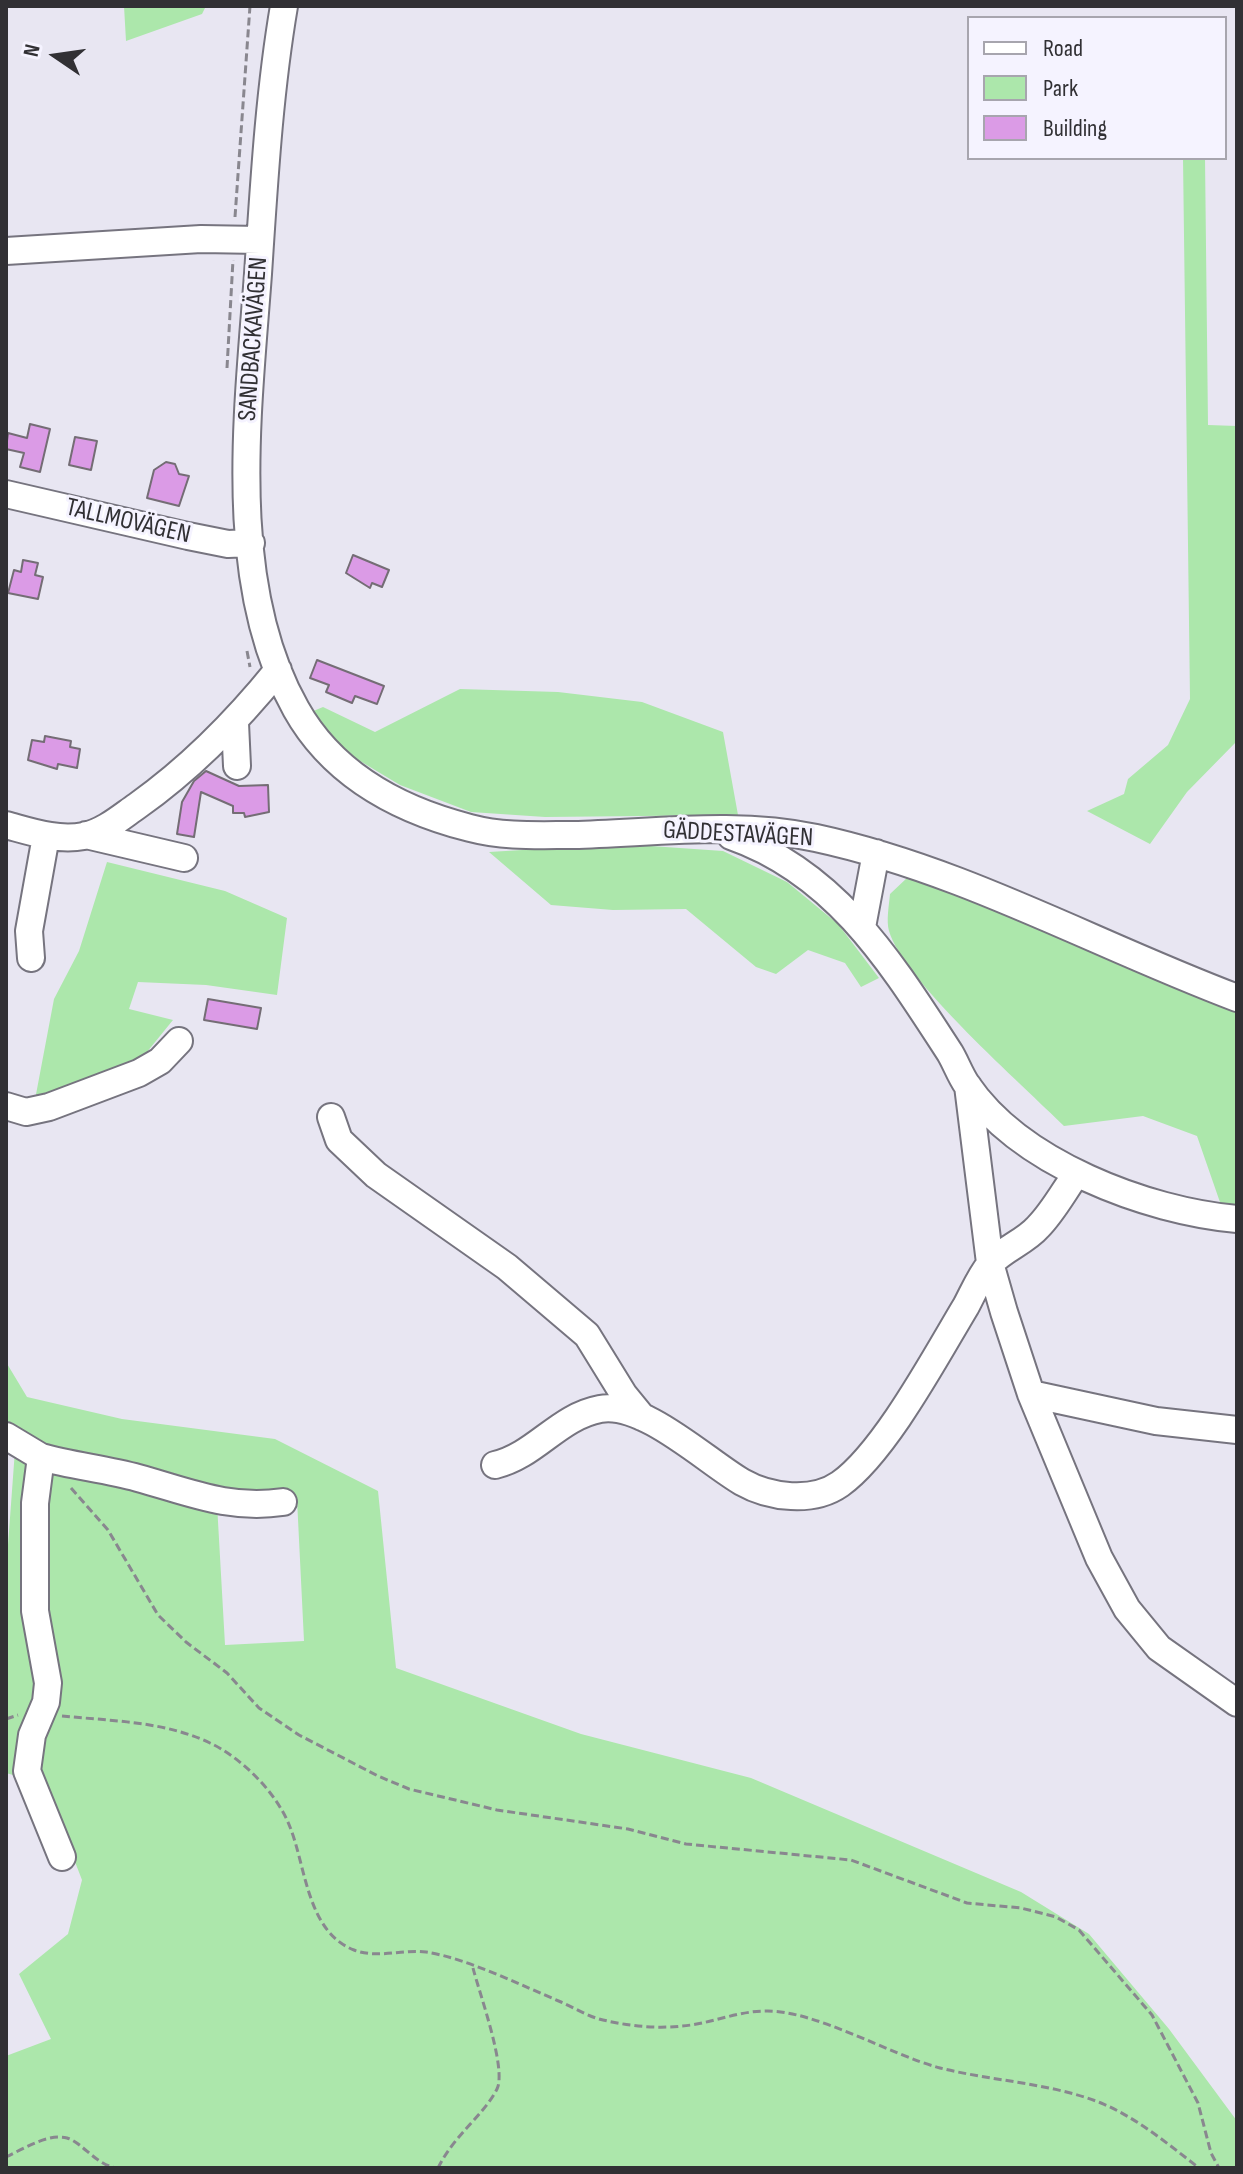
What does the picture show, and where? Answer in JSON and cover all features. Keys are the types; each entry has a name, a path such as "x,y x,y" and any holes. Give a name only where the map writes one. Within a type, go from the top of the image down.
{"street":[{"name":"SANDBACKAVÄGEN","path":"278,670 263,619 251,543 248,415 276,54 284,6"},
{"path":"6,251 201,239 260,240"},
{"name":"TALLMOVÄGEN","path":"6,494 228,544 251,543"},
{"path":"86,835 109,825 177,777 235,723 278,670"},
{"name":"GÄDDESTAVÄGEN","path":"278,670 296,710 324,748 353,776 393,802 434,818 476,830 516,836 717,830 813,837 876,853 1039,912 1237,998"},
{"path":"235,723 237,766"},
{"path":"6,825 46,836 86,835 184,858"},
{"path":"717,830 746,841 805,873 842,904 886,954 968,1086 1012,1132 1077,1173 1158,1203 1237,1219"},
{"path":"31,958 29,931 46,836"},
{"path":"862,927 876,853"},
{"path":"6,1106 26,1112 49,1107 139,1073 160,1061 179,1041"},
{"path":"968,1086 990,1263 1031,1394 1099,1558 1127,1609 1159,1648 1237,1703"},
{"path":"331,1117 339,1140 376,1175 507,1267 587,1335 624,1395 642,1417 747,1485 785,1496 816,1495 840,1484 872,1452 924,1377 990,1263 1038,1228 1077,1173"},
{"path":"1031,1394 1156,1421 1237,1430"},
{"path":"495,1465 513,1461 536,1447 568,1419 603,1408 642,1417"},
{"path":"6,1436 41,1457 141,1479 201,1499 237,1505 283,1502"},
{"path":"41,1457 35,1503 35,1611 48,1683 28,1751 27,1779 62,1857"},
{"path":"1205,1682 1237,1689"}],"path":[{"path":"41,1457 108,1530 158,1615 186,1642 227,1673 259,1708 299,1735 378,1776 409,1789 497,1810 628,1829 686,1844 851,1860 967,1903 1021,1908 1056,1917 1079,1930 1152,2015 1198,2103 1211,2153 1219,2168"},
{"path":"6,1719 21,1714 144,1723 210,1743 237,1760 268,1791 289,1823 312,1902 325,1927 341,1944 358,1952 385,1956 425,1952 514,1981 599,2019 641,2027 683,2026 767,2010 806,2020 939,2068 1098,2102 1156,2134 1199,2168"},
{"path":"438,2168 449,2144 498,2088 499,2069 473,1967"},
{"path":"6,2157 52,2138 69,2139 106,2166 116,2168"},
{"path":"134,2168 156,2168"}],"green space":[{"path":"124,6 206,6 202,14 126,41"},
{"path":"1183,160 1205,160 1208,425 1237,426 1237,741 1187,792 1150,844 1087,811 1124,794 1128,779 1168,745 1190,699"},
{"path":"460,689 558,692 642,702 723,732 738,815 545,817 471,812 400,785 350,755 311,712 323,707 375,732"},
{"path":"622,844 723,851 787,882 838,924 879,978 861,987 845,963 808,950 776,974 756,967 686,909 613,910 551,905 489,852"},
{"path":"107,862 225,891 287,918 277,995 206,985 138,982 129,1009 173,1020 138,1063 34,1105 54,999 79,951"},
{"path":"908,877 938,886 1237,1006 1237,1207 1222,1208 1197,1136 1143,1116 1064,1126 967,1032 917,977 889,931 890,894"},
{"path":"6,1362 27,1397 122,1419 275,1439 378,1491 396,1668 581,1734 751,1778 1021,1892 1089,1934 1169,2029 1237,2121 1237,2168 6,2168 6,2056 51,2039 19,1974 68,1934 82,1880 45,1784 6,1773 6,1572 15,1450 6,1444","holes":["297,1499 304,1641 225,1645 217,1504"]}],"building":[{"path":"30,424 50,429 40,472 20,467 24,453 6,449 8,433 27,438"},
{"path":"75,437 97,441 91,470 69,465"},
{"path":"166,462 175,464 179,474 189,476 179,506 147,498 154,470"},
{"path":"353,555 389,570 382,587 372,583 370,588 346,573"},
{"path":"23,560 38,563 35,575 43,577 38,599 8,593 14,570 21,572"},
{"path":"317,660 384,686 377,704 355,696 352,703 326,692 329,685 310,678"},
{"path":"45,736 71,741 70,747 80,749 77,768 58,764 57,769 28,760 32,740 44,742"},
{"path":"206,771 239,786 268,785 269,812 245,817 244,813 233,813 233,806 201,792 194,837 177,834 182,802 194,781"},
{"path":"208,999 261,1008 257,1029 204,1020"}]}
